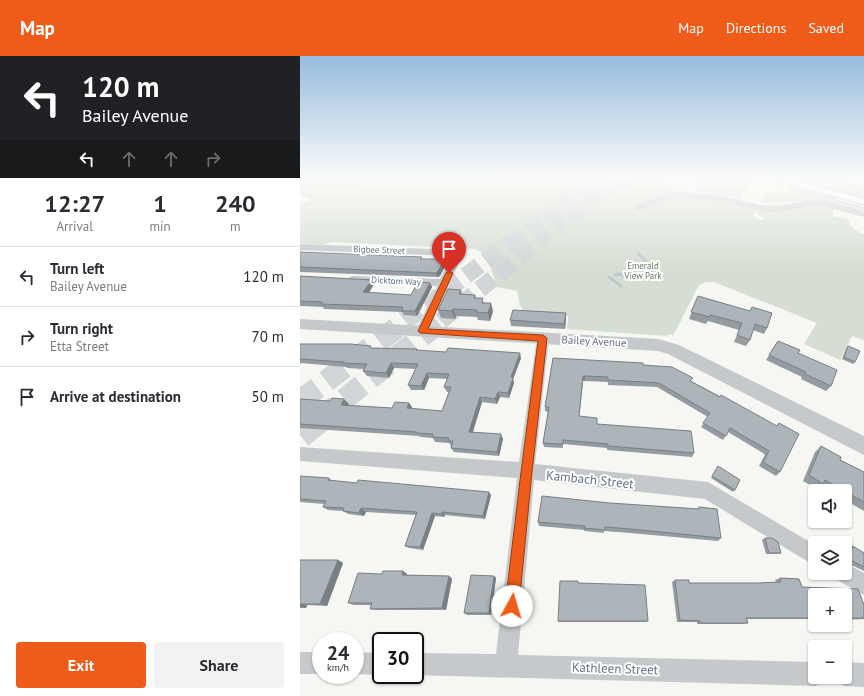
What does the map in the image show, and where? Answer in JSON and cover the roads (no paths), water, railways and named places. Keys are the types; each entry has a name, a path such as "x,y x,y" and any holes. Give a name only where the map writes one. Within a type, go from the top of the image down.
{"street":[{"path":"844,209 864,214"},
{"name":"Bigbee Street","path":"300,247 458,253 445,283"},
{"name":"Dicktom Way","path":"338,278 445,283"},
{"path":"422,331 445,283"},
{"name":"Bailey Avenue","path":"300,324 658,345 673,349 864,446"},
{"path":"506,665 526,472 543,338"},
{"name":"Kambach Street","path":"300,454 526,472 708,491 808,552"},
{"path":"852,578 864,585"},
{"path":"300,662 312,663"},
{"name":"Kathleen Street","path":"424,664 808,674"},
{"path":"852,674 864,675"}],"waterway":[{"path":"639,254 650,266 652,276"},
{"path":"615,275 620,274 627,278"},
{"path":"609,277 621,286"}],"tunnel":[{"path":"511,242 555,209"},
{"path":"538,242 579,209"},
{"path":"406,321 512,241"},
{"path":"441,321 539,241"},
{"path":"300,401 407,320"},
{"path":"319,420 442,320"},
{"path":"300,435 320,419"}],"park label":[{"name":"Emerald View Park","path":"643,272"}]}
